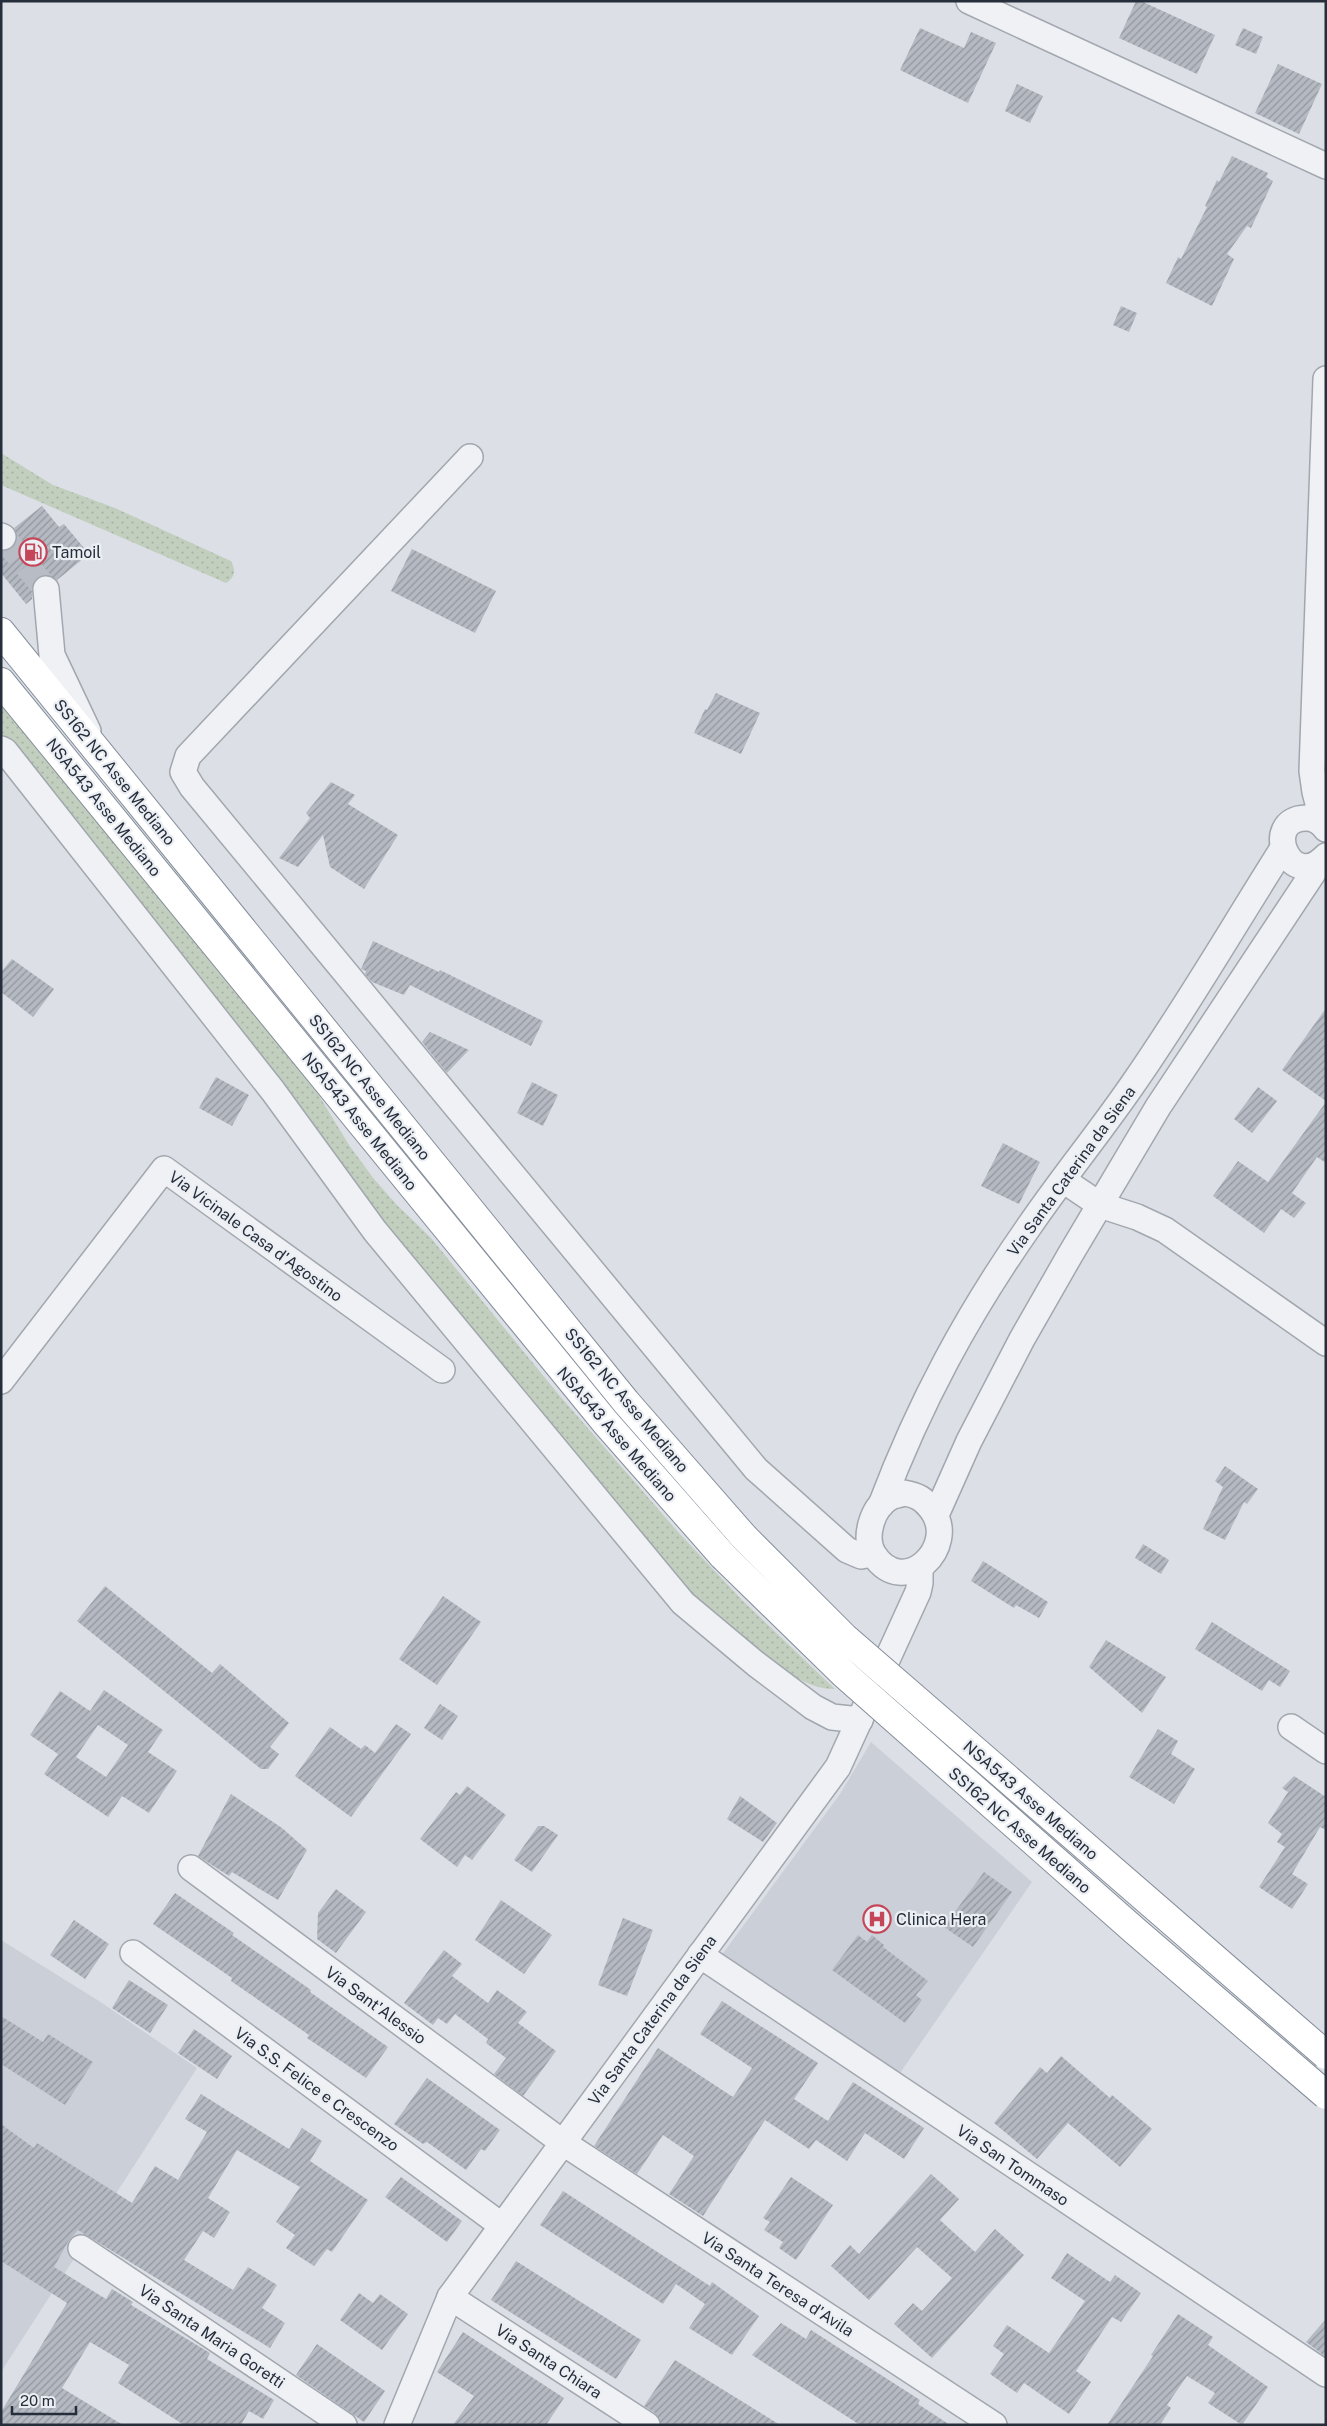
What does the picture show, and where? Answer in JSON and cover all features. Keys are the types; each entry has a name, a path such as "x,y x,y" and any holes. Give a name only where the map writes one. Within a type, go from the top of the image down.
{"highway":[{"name":"SS162 NC Asse Mediano","path":"1,632 626,1402 744,1537"},
{"name":"NSA543 Asse Mediano","path":"1,682 606,1423 723,1556"},
{"name":"NSA543 Asse Mediano","path":"744,1537 844,1637 1326,2055"},
{"name":"SS162 NC Asse Mediano","path":"723,1556 844,1674 1134,1930 1326,2095"}],"street":[{"path":"969,1 1326,166"},
{"path":"1325,828 1315,792 1312,771 1326,379"},
{"path":"470,457 188,756 183,772 192,787 756,1469 846,1550 861,1556 873,1554"},
{"path":"46,589 52,655 96,750"},
{"path":"1,749 6,751 267,1083 375,1231 683,1603 756,1664 813,1707 832,1717 860,1720"},
{"name":"Via Santa Caterina da Siena","path":"881,1505 913,1426 955,1342 1025,1232 1134,1082 1234,927 1283,848 1284,832 1295,821 1309,786 1312,771"},
{"path":"1295,821 1311,818 1325,828"},
{"path":"1283,848 1286,856 1299,865 1306,866 1323,858"},
{"name":"Via Santa Caterina da Siena","path":"936,1514 969,1441 1022,1339 1100,1205 1158,1107 1323,858"},
{"path":"1234,927 1265,945"},
{"name":"Via Vicinale Casa d'Agostino","path":"1,1381 164,1169 442,1370"},
{"path":"1063,1180 1100,1205 1138,1217 1165,1230 1326,1343"},
{"path":"904,1493 915,1494 927,1503 936,1514 940,1527 938,1541 932,1555 920,1568 907,1573 893,1571 881,1564 873,1554 869,1541 870,1528 874,1515 881,1505 890,1498 904,1493"},
{"name":"Via Santa Caterina da Siena","path":"397,2425 450,2297 501,2224 838,1767 907,1616 920,1583 920,1568"},
{"path":"893,1571 907,1600 907,1616"},
{"path":"1291,1727 1326,1751"},
{"name":"Via Sant'Alessio","path":"191,1868 562,2142"},
{"name":"Via S.S. Felice e Crescenzo","path":"133,1953 501,2224"},
{"name":"Via San Tommaso","path":"700,1955 1326,2374"},
{"name":"Via Santa Teresa d'Avila","path":"562,2142 994,2425"},
{"name":"Via Santa Maria Goretti","path":"81,2248 344,2425"},
{"name":"Via Santa Chiara","path":"450,2297 647,2425"}],"shaded area":[{"name":"Clinica Hera","path":"871,1742 1032,1882 898,2076 721,1956 840,1794"},
{"path":"1,1940 99,2001 197,2068 1,2372"}],"green space":[{"path":"1,453 53,485 115,508 231,561 234,568 233,576 226,583 1,485"},
{"path":"1,700 318,1094 349,1145 374,1179 396,1204 431,1238 559,1395 679,1533 743,1601 835,1689 822,1688 795,1677 770,1660 737,1632 733,1633 690,1593 387,1232 1,736"}],"building":[{"path":"1136,1 1141,1 1215,35 1197,74 1119,38"},
{"path":"920,28 964,48 971,32 996,43 968,103 900,70"},
{"path":"1243,28 1263,37 1256,54 1235,45"},
{"path":"1278,64 1322,84 1299,134 1255,113"},
{"path":"1017,84 1043,96 1030,123 1005,111"},
{"path":"1232,156 1268,173 1266,177 1273,181 1251,228 1247,226 1227,254 1234,259 1212,306 1166,283 1178,257 1181,259 1207,207 1205,206 1217,180 1219,182"},
{"path":"1121,306 1137,313 1129,332 1113,325"},
{"path":"42,506 59,527 64,524 89,554 57,580 45,575 37,578 33,583 32,599 26,604 1,573 1,551 11,549 17,537 14,528"},
{"path":"412,549 496,591 475,633 391,591"},
{"path":"716,693 760,713 741,754 694,733 705,709 707,710"},
{"path":"331,782 355,795 348,804 398,835 364,889 330,867 323,835 298,867 279,858 310,818 306,813"},
{"path":"373,941 439,972 440,970 543,1021 531,1046 410,985 404,995 372,982 365,974 366,971 361,969"},
{"path":"12,959 54,989 33,1017 1,992 1,972"},
{"path":"1326,1008 1326,1101 1282,1070"},
{"path":"430,1032 469,1050 447,1073 422,1042"},
{"path":"216,1077 249,1095 232,1126 199,1108"},
{"path":"532,1082 558,1095 543,1126 517,1113"},
{"path":"1258,1087 1277,1101 1252,1133 1234,1119"},
{"path":"1326,1102 1326,1163 1317,1157 1292,1193 1306,1203 1294,1218 1281,1209 1264,1233 1213,1196 1238,1161 1268,1182"},
{"path":"1003,1143 1040,1162 1019,1204 981,1186"},
{"path":"1225,1466 1258,1489 1247,1504 1244,1502 1225,1540 1203,1529 1223,1487 1215,1481"},
{"path":"1143,1544 1169,1560 1161,1574 1135,1558"},
{"path":"983,1561 1048,1602 1039,1618 1016,1605 1014,1608 971,1581"},
{"path":"105,1586 212,1673 220,1664 289,1723 270,1747 279,1754 268,1769 261,1769 77,1621"},
{"path":"443,1596 481,1622 437,1685 399,1659"},
{"path":"1212,1622 1290,1671 1280,1687 1269,1680 1262,1691 1195,1649"},
{"path":"1106,1640 1166,1677 1142,1713 1089,1667"},
{"path":"104,1690 163,1730 148,1752 177,1771 149,1813 122,1796 108,1817 44,1774 58,1754 30,1735 60,1691 90,1711","holes":["98,1725 128,1745 106,1777 76,1757"]},
{"path":"440,1704 458,1716 442,1740 424,1728"},
{"path":"396,1724 411,1734 351,1817 295,1776 330,1727 361,1749 365,1745 375,1753"},
{"path":"1158,1729 1178,1741 1171,1754 1195,1769 1174,1804 1129,1777"},
{"path":"1294,1776 1326,1797 1326,1830 1320,1827 1292,1874 1308,1884 1292,1909 1259,1887 1285,1847 1277,1842 1282,1834 1268,1823 1288,1792 1282,1788"},
{"path":"467,1786 506,1815 472,1860 465,1855 457,1867 420,1839 456,1792 460,1795"},
{"path":"231,1794 282,1828 307,1850 278,1900 232,1872 229,1876 198,1856"},
{"path":"740,1796 777,1823 763,1842 727,1819"},
{"path":"538,1826 544,1826 558,1835 532,1872 514,1860"},
{"path":"984,1872 1012,1892 973,1947 944,1927"},
{"path":"336,1889 366,1912 336,1953 317,1939 318,1913"},
{"path":"175,1893 234,1933 232,1935 388,2047 366,2078 307,2038 309,2035 231,1981 232,1978 153,1924"},
{"path":"501,1900 552,1935 524,1974 475,1940"},
{"path":"623,1918 653,1930 627,1996 598,1985"},
{"path":"74,1920 109,1944 85,1979 50,1955"},
{"path":"858,1935 867,1942 872,1935 884,1945 883,1947 928,1981 916,1995 922,2000 905,2023 832,1970"},
{"path":"444,1950 462,1964 452,1976 488,2003 497,1990 527,2012 518,2023 556,2051 523,2096 494,2074 506,2058 486,2043 488,2039 455,2014 447,2024 438,2018 433,2025 404,2003"},
{"path":"129,1980 168,2005 150,2033 112,2008"},
{"path":"722,2001 818,2063 794,2099 828,2121 853,2082 924,2128 904,2159 865,2133 847,2161 816,2140 809,2149 765,2120 703,2216 669,2194 694,2156 663,2135 637,2174 594,2146 658,2048 733,2097 752,2068 700,2034"},
{"path":"1,2016 43,2042 48,2034 93,2062 65,2105 1,2064"},
{"path":"194,2029 232,2056 217,2079 178,2053"},
{"path":"1061,2056 1110,2098 1112,2095 1152,2129 1120,2167 1068,2123 1037,2159 994,2123 1040,2067 1047,2073"},
{"path":"427,2078 500,2130 485,2151 481,2149 466,2170 427,2142 423,2144 394,2124"},
{"path":"201,2094 289,2149 302,2128 322,2141 310,2161 368,2200 332,2252 327,2249 314,2266 286,2248 295,2235 276,2222 300,2187 237,2150 208,2198 230,2212 214,2238 203,2231 184,2260 233,2290 248,2267 277,2285 262,2308 285,2323 270,2348 78,2230 69,2240 54,2267 106,2299 112,2289 133,2302 131,2305 210,2353 207,2359 274,2400 263,2419 249,2411 241,2425 184,2425 118,2383 129,2365 90,2342 62,2388 123,2425 1,2425 1,2412 67,2303 1,2261 1,2124 34,2148 37,2143 132,2203 155,2166 178,2180 207,2132 185,2119"},
{"path":"931,2174 959,2199 940,2220 975,2252 995,2229 1024,2255 932,2358 894,2324 913,2303 922,2311 952,2278 917,2247 869,2300 831,2266 850,2245 859,2254"},
{"path":"401,2177 462,2221 447,2242 385,2197"},
{"path":"791,2177 833,2205 796,2260 779,2248 783,2242 764,2230 770,2222 763,2218"},
{"path":"563,2191 710,2286 712,2282 759,2316 732,2355 689,2328 705,2304 676,2284 663,2304 540,2225"},
{"path":"1067,2253 1110,2282 1115,2275 1141,2293 1121,2322 1112,2317 1076,2371 1091,2382 1069,2414 1024,2383 1017,2393 990,2374 1004,2354 993,2346 1007,2325 1049,2353 1085,2301 1051,2278"},
{"path":"516,2261 641,2340 616,2379 491,2300"},
{"path":"359,2293 373,2303 380,2294 408,2314 382,2350 340,2320"},
{"path":"1178,2314 1213,2337 1208,2345 1268,2387 1242,2425 1208,2403 1215,2393 1187,2376 1167,2405 1171,2408 1160,2425 1107,2425 1153,2356 1151,2355"},
{"path":"1326,2319 1326,2357 1306,2342"},
{"path":"781,2323 806,2339 811,2330 920,2400 918,2404 950,2425 860,2425 752,2355"},
{"path":"463,2332 564,2398 546,2425 453,2425 474,2396 437,2372"},
{"path":"317,2344 385,2391 364,2422 296,2375"},
{"path":"675,2360 780,2425 661,2425 655,2413 644,2406"}],"tunnel":[{"path":"3,537 46,589"}],"place":[{"name":"Tamoil","path":"33,552"},
{"name":"Clinica Hera","path":"877,1919"}]}
